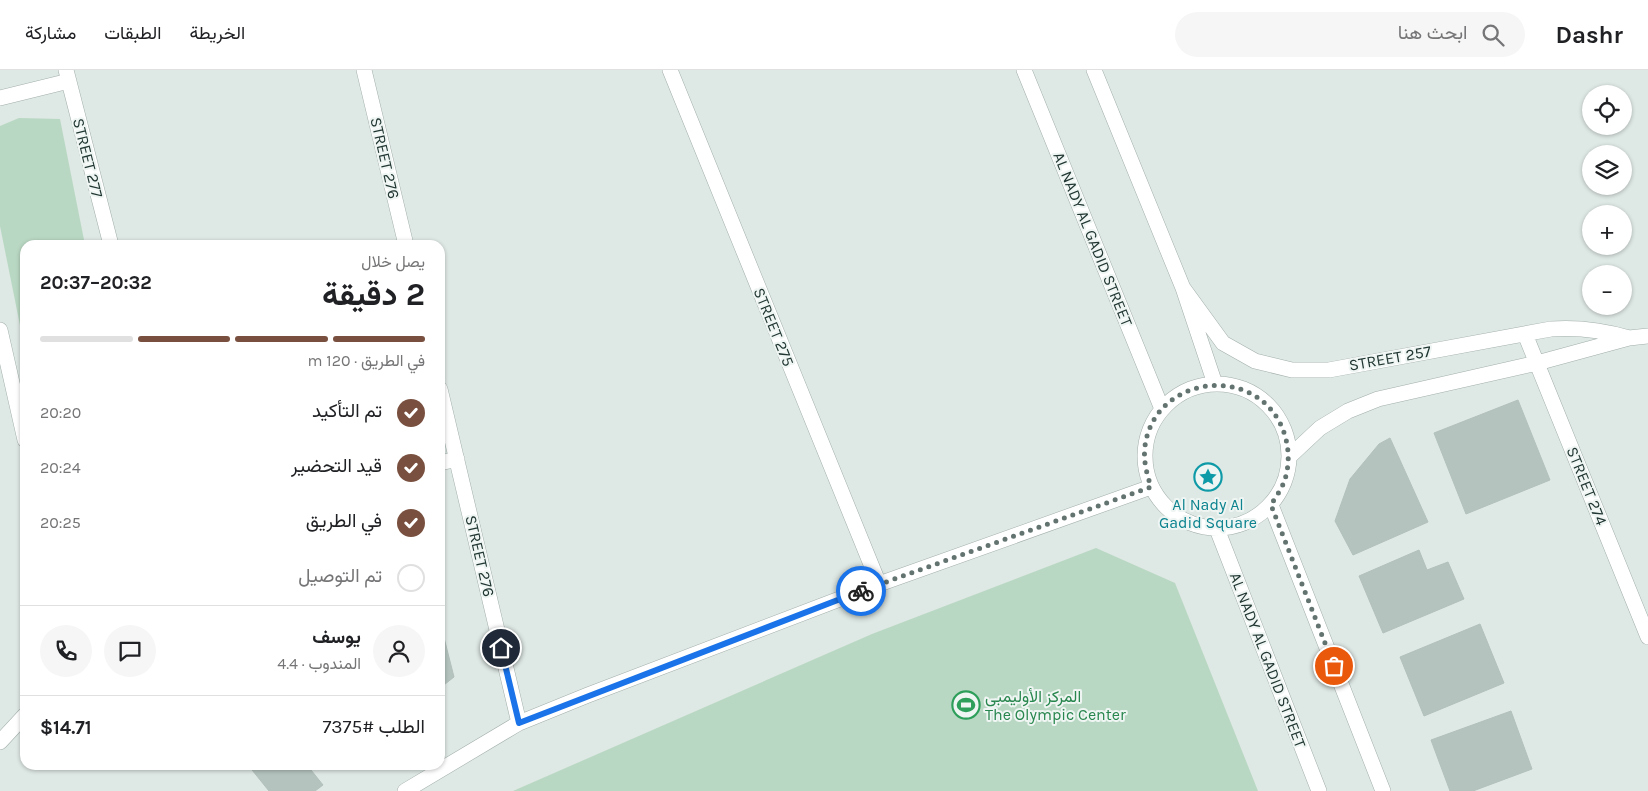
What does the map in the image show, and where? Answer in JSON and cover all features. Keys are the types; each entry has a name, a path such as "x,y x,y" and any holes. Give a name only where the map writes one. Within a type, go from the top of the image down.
{"street":[{"name":"STREET 276","path":"364,70 405,240"},
{"name":"STREET 275","path":"670,70 879,584"},
{"name":"AL NADY AL GADID STREET","path":"1024,70 1162,409"},
{"path":"1094,70 1183,288 1215,384"},
{"path":"0,98 67,76"},
{"name":"STREET 277","path":"67,76 110,240"},
{"name":"STREET 257","path":"1183,288 1223,343 1256,361 1292,370 1329,370 1525,334 1577,328 1603,330 1629,338"},
{"path":"0,330 20,418"},
{"name":"STREET 274","path":"1525,334 1646,629"},
{"name":"STREET 257","path":"1289,457 1320,428 1348,411 1378,399 1537,363 1629,338 1648,336"},
{"path":"1215,384 1238,387 1264,402 1275,413 1286,434 1289,457 1284,482 1271,505 1255,518 1237,526 1217,529 1197,526 1178,517 1163,504 1151,487 1145,467 1145,446 1151,426 1162,409 1177,395 1195,387 1215,384"},
{"name":"STREET 276","path":"445,410 519,723"},
{"path":"445,462 457,459"},
{"path":"445,767 519,723 879,584 1151,487"},
{"path":"1271,505 1383,791"},
{"name":"AL NADY AL GADID STREET","path":"1217,529 1319,791"},
{"path":"0,742 20,720"},
{"path":"405,791 440,770"}],"green space":[{"path":"19,118 60,119 84,240 20,240 20,325 0,226 0,126"},
{"name":"المركز الأوليمبى The Olympic Center","path":"1096,548 1175,583 1258,791 513,791 872,634"}],"building":[{"path":"1518,400 1550,480 1466,514 1434,433"},
{"path":"1390,438 1428,522 1353,555 1335,521 1350,479 1379,444"},
{"path":"1419,550 1427,570 1448,562 1464,599 1383,633 1359,576"},
{"path":"1480,624 1504,683 1424,716 1400,657"},
{"path":"445,642 454,677 445,684"},
{"path":"1511,711 1532,769 1473,791 1450,791 1431,740"},
{"path":"252,770 311,770 323,785 315,791 269,791"}],"way so far":[{"path":"861,591 1151,487 1145,467 1145,446 1151,426 1162,409 1177,395 1195,387 1215,384 1238,387 1258,397 1275,413 1286,434 1289,457 1284,482 1271,505 1334,666"}],"place":[{"name":"Al Nady Al Gadid Square","path":"1208,477"},
{"name":"المركز الأوليمبى The Olympic Center","path":"966,705"}],"route":[{"path":"501,648 519,723 861,591"}]}
